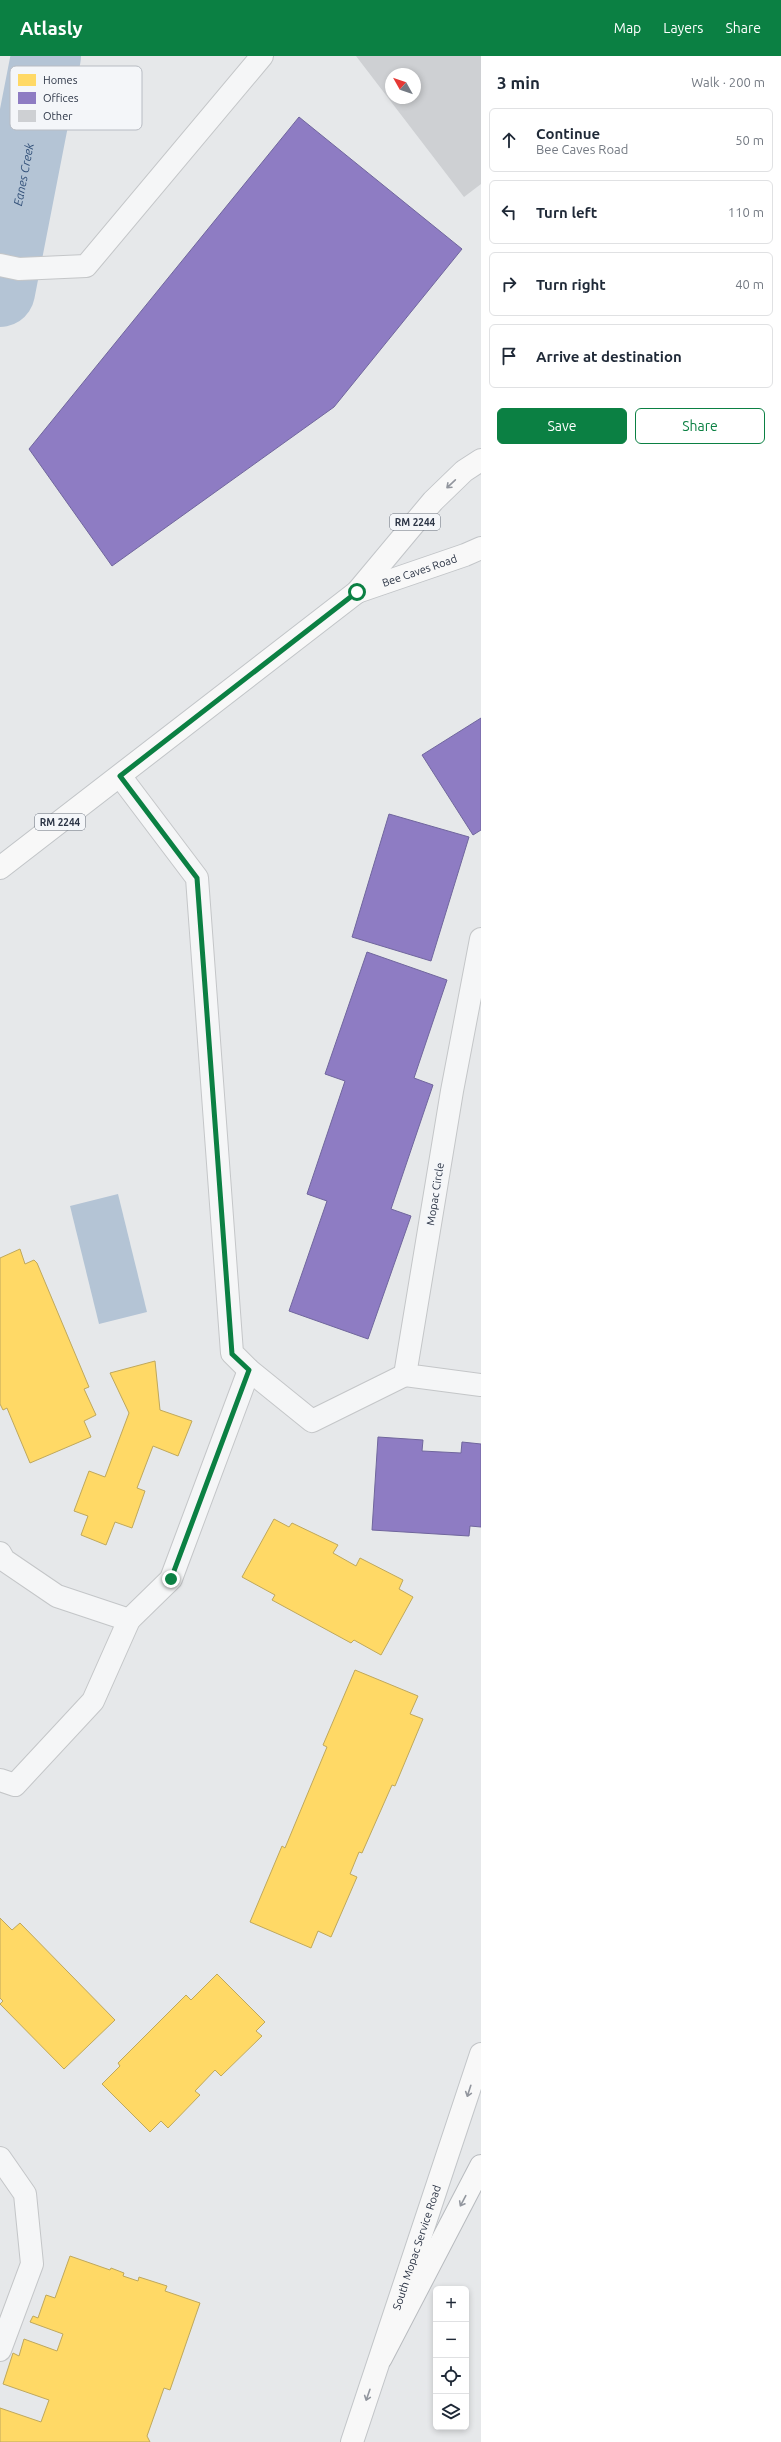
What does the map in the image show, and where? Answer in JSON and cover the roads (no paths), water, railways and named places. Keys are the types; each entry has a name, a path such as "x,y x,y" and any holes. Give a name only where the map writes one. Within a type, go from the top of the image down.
{"main road":[{"name":"Bee Caves Road","path":"0,868 357,592 433,501 464,472 481,460"},
{"name":"Bee Caves Road","path":"357,592 465,555 481,548"},
{"name":"South Mopac Service Road","path":"352,2442 481,2054"},
{"path":"381,2358 481,2166"}],"lane":[{"path":"9,267 86,266 262,56"},
{"path":"120,776 197,878 232,1354 249,1370 312,1421 405,1375 481,1384"},
{"name":"Mopac Circle","path":"405,1375 452,1091 481,939"},
{"path":"0,1780 15,1785 93,1700 129,1620 171,1579 249,1370"},
{"path":"0,1554 4,1560 57,1596 129,1620"},
{"path":"0,2158 25,2194 32,2264 0,2350"}],"water":[{"path":"118,1194 147,1312 99,1324 70,1206"}],"waterway":[{"name":"Eanes Creek","path":"44,66 46,56"},
{"name":"Eanes Creek","path":"0,292 32,130"}]}
